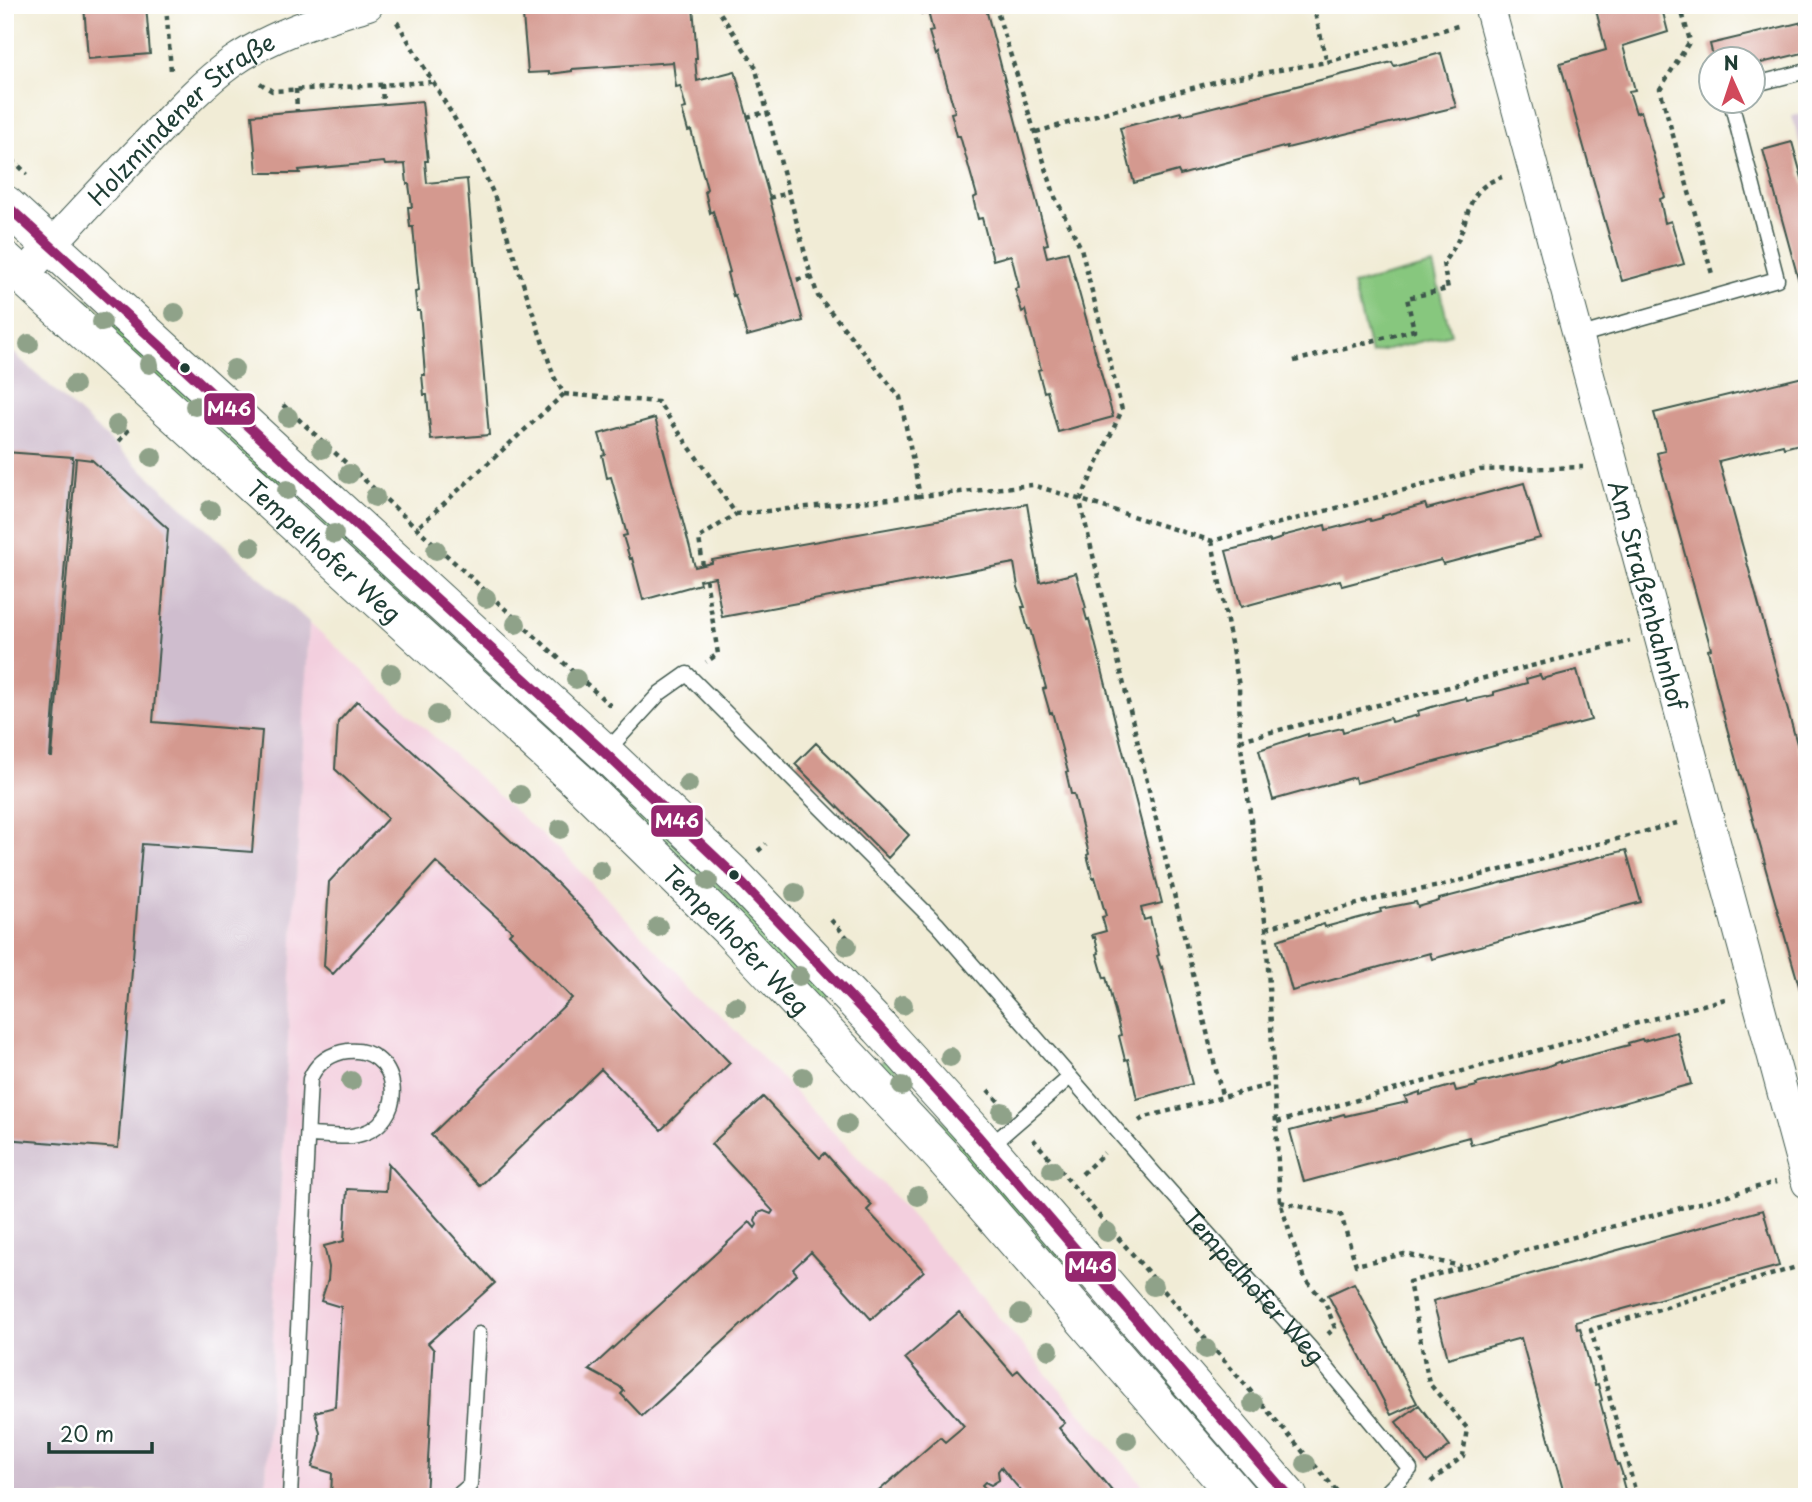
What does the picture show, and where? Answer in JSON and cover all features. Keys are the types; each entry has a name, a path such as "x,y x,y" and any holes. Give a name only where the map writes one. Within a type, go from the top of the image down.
{"street":[{"name":"Holzmindener Straße","path":"14,267 51,244 179,109 230,64 267,42 299,28 368,5"},
{"name":"Am Straßenbahnhof","path":"1489,5 1578,336 1793,1182"},
{"name":"Tempelhofer Weg","path":"5,204 605,753 736,877 880,1028 988,1148 1289,1497"},
{"name":"Tempelhofer Weg","path":"14,267 578,781 729,929 851,1057 1019,1243 1238,1497"},
{"path":"851,1057 880,1028"}],"lane":[{"path":"1766,81 1807,71"},
{"path":"1578,336 1777,279 1735,116"},
{"path":"605,753 660,693 688,674"},
{"name":"Tempelhofer Weg","path":"688,674 938,925 1311,1349 1410,1469"},
{"path":"290,1497 310,1079 314,1069 330,1055 353,1050 376,1057 392,1078 393,1101 384,1121 352,1136 308,1135"},
{"path":"988,1148 1070,1077"},
{"path":"456,1497 470,1485 479,1334"},
{"path":"1382,1497 1410,1469"}],"path":[{"path":"166,5 172,78"},
{"path":"567,5 567,12"},
{"path":"715,5 755,66 818,296 900,397 920,496"},
{"path":"995,5 1055,197 1081,247 1122,410 1080,501 1222,1095"},
{"path":"1312,5 1327,62"},
{"path":"1680,5 1690,41 1660,89 1718,296"},
{"path":"397,22 474,151 494,195 554,377 564,394"},
{"path":"1036,132 1222,80 1327,62 1461,25"},
{"path":"252,78 272,91 431,82"},
{"path":"382,84 383,104"},
{"path":"296,89 297,112"},
{"path":"747,117 766,111"},
{"path":"5,152 32,180"},
{"path":"1294,361 1414,330 1407,298 1448,289 1443,263 1456,243 1470,204 1480,188 1503,177"},
{"path":"769,198 788,193"},
{"path":"792,281 811,276"},
{"path":"418,527 564,394 658,402 736,514"},
{"path":"119,441 132,426"},
{"path":"704,566 699,538 736,514 1033,485 1213,541 1480,470 1583,467"},
{"path":"1213,541 1239,686 1240,740 1266,928 1280,1202 1305,1279 1325,1302 1335,1328 1311,1349"},
{"path":"688,674 718,654 706,579"},
{"path":"1240,740 1631,641"},
{"path":"1266,928 1681,822"},
{"path":"1277,1122 1729,998"},
{"path":"1082,1174 1145,1117 1273,1084"},
{"path":"1410,1469 1431,1482 1464,1456 1466,1428 1429,1383 1409,1282 1793,1182"},
{"path":"1280,1202 1341,1215 1356,1265 1404,1254 1464,1267"},
{"path":"1637,1497 1591,1330 1803,1265"}],"shaded area":[{"path":"1807,113 1807,170 1792,116"},
{"path":"5,345 309,622 265,1497 5,1497"},
{"path":"309,622 573,864 783,1080 888,1189 1153,1497 265,1497"}],"green space":[{"path":"1433,265 1451,334 1371,354 1353,285"},
{"path":"87,299 591,761 580,773 77,310"},
{"path":"597,766 827,995 816,1006 586,778"},
{"path":"887,1060 957,1136 945,1146 877,1066"},
{"path":"961,1140 1209,1426 1197,1436 949,1151"}],"building":[{"path":"84,5 146,5 150,54 88,59"},
{"path":"656,5 693,5 697,81 735,71 803,321 747,336 735,295 733,296 727,273 730,272 713,211 710,213 705,191 707,189 691,130 688,131 682,109 686,108 680,86 676,87 673,62 572,69 549,74 528,73 523,16"},
{"path":"924,5 985,5 1048,244 1044,245 1047,257 1068,252 1113,417 1058,432 1047,391 1044,392 1038,370 1041,369 1025,310 1022,312 1015,289 1019,287 1011,255 993,260 982,218 978,219 973,198 977,196 960,136 957,136 951,113 955,112 938,53 936,55 929,32 933,31 928,12 921,12 924,11"},
{"path":"1661,5 1668,32 1623,46 1635,90 1629,91 1636,113 1641,111 1665,197 1660,199 1665,223 1671,221 1684,264 1622,281 1560,63 1606,50 1595,6"},
{"path":"1807,21 1807,52 1766,62 1766,46 1710,44"},
{"path":"1441,53 1456,107 1287,146 1180,175 1178,171 1134,183 1120,128 1392,62 1394,66"},
{"path":"422,101 428,161 425,161 427,183 467,179 489,435 431,440 427,395 424,395 422,375 425,375 420,311 417,311 415,292 419,291 413,227 410,227 408,207 412,207 405,164 385,165 384,162 299,170 300,173 257,173 252,115"},
{"path":"1792,142 1807,196 1806,307 1763,150"},
{"path":"1807,376 1807,442 1784,448 1783,445 1719,461 1807,780 1806,1018 1725,721 1708,650 1711,649 1657,453 1665,451 1654,413"},
{"path":"655,418 695,567 712,563 712,560 1027,504 1040,582 1076,573 1086,608 1084,609 1087,620 1089,619 1162,903 1141,908 1144,920 1150,918 1159,955 1157,956 1192,1084 1137,1099 1106,977 1104,978 1095,937 1092,935 1106,931 1102,917 1106,916 1095,877 1093,878 1052,712 1050,713 1043,689 1046,688 1022,607 1025,607 1014,563 722,617 715,577 699,580 700,584 643,600 623,536 627,535 611,477 607,478 602,455 605,454 599,434"},
{"path":"5,452 73,457 50,757 76,458 92,460 168,529 153,722 262,731 252,852 142,844 118,1148 5,1139"},
{"path":"1524,483 1540,538 1443,564 1441,560 1342,586 1340,580 1241,607 1226,551 1270,542 1282,536 1325,525 1326,530 1370,519 1371,521 1425,504 1427,509"},
{"path":"1577,670 1591,720 1356,783 1355,777 1273,800 1259,750 1308,734 1342,728 1343,732 1390,718 1391,722 1419,715 1418,711 1452,701 1466,698 1467,701 1494,695 1494,692 1527,683 1526,679 1540,675 1542,679"},
{"path":"357,701 556,882 730,1063 661,1130 601,1069 480,1186 431,1135 572,998 509,934 512,931 436,862 333,974 324,966 329,882 388,818 335,769 338,722"},
{"path":"816,743 909,835 888,858 795,764"},
{"path":"1626,850 1641,902 1432,959 1430,953 1292,991 1278,940 1324,924 1325,927 1381,912 1380,909 1416,902 1418,907 1439,899"},
{"path":"1677,1032 1691,1084 1471,1145 1469,1137 1304,1182 1290,1131 1344,1114 1345,1116 1407,1102 1405,1097 1420,1092 1420,1095 1454,1085 1456,1091 1560,1061 1629,1045 1628,1043 1642,1039 1643,1041"},
{"path":"763,1097 820,1158 825,1153 872,1205 867,1210 924,1271 871,1319 811,1252 793,1269 797,1274 642,1416 621,1394 624,1391 619,1386 589,1370 750,1222 755,1228 758,1213 764,1211 771,1214 773,1211 711,1144"},
{"path":"388,1163 495,1283 428,1343 434,1350 426,1497 331,1497 332,1473 312,1467 320,1433 315,1412 335,1407 341,1307 321,1301 329,1267 324,1246 344,1241 347,1189 386,1191"},
{"path":"1763,1210 1779,1266 1576,1322 1595,1385 1598,1384 1602,1400 1600,1401 1627,1497 1565,1497 1521,1338 1448,1358 1433,1301"},
{"path":"1354,1283 1417,1403 1391,1415 1328,1295"},
{"path":"959,1312 1013,1374 1018,1370 1065,1423 1059,1428 1112,1491 1106,1497 1026,1497 1001,1467 998,1471 999,1480 991,1485 985,1482 982,1485 987,1490 979,1497 872,1497 940,1437 945,1442 964,1426 905,1358"},
{"path":"1419,1405 1450,1446 1427,1463 1396,1422"}],"transit line":[{"name":"M46","path":"5,204 605,753 736,877 880,1028 977,1135 1289,1497"}]}
